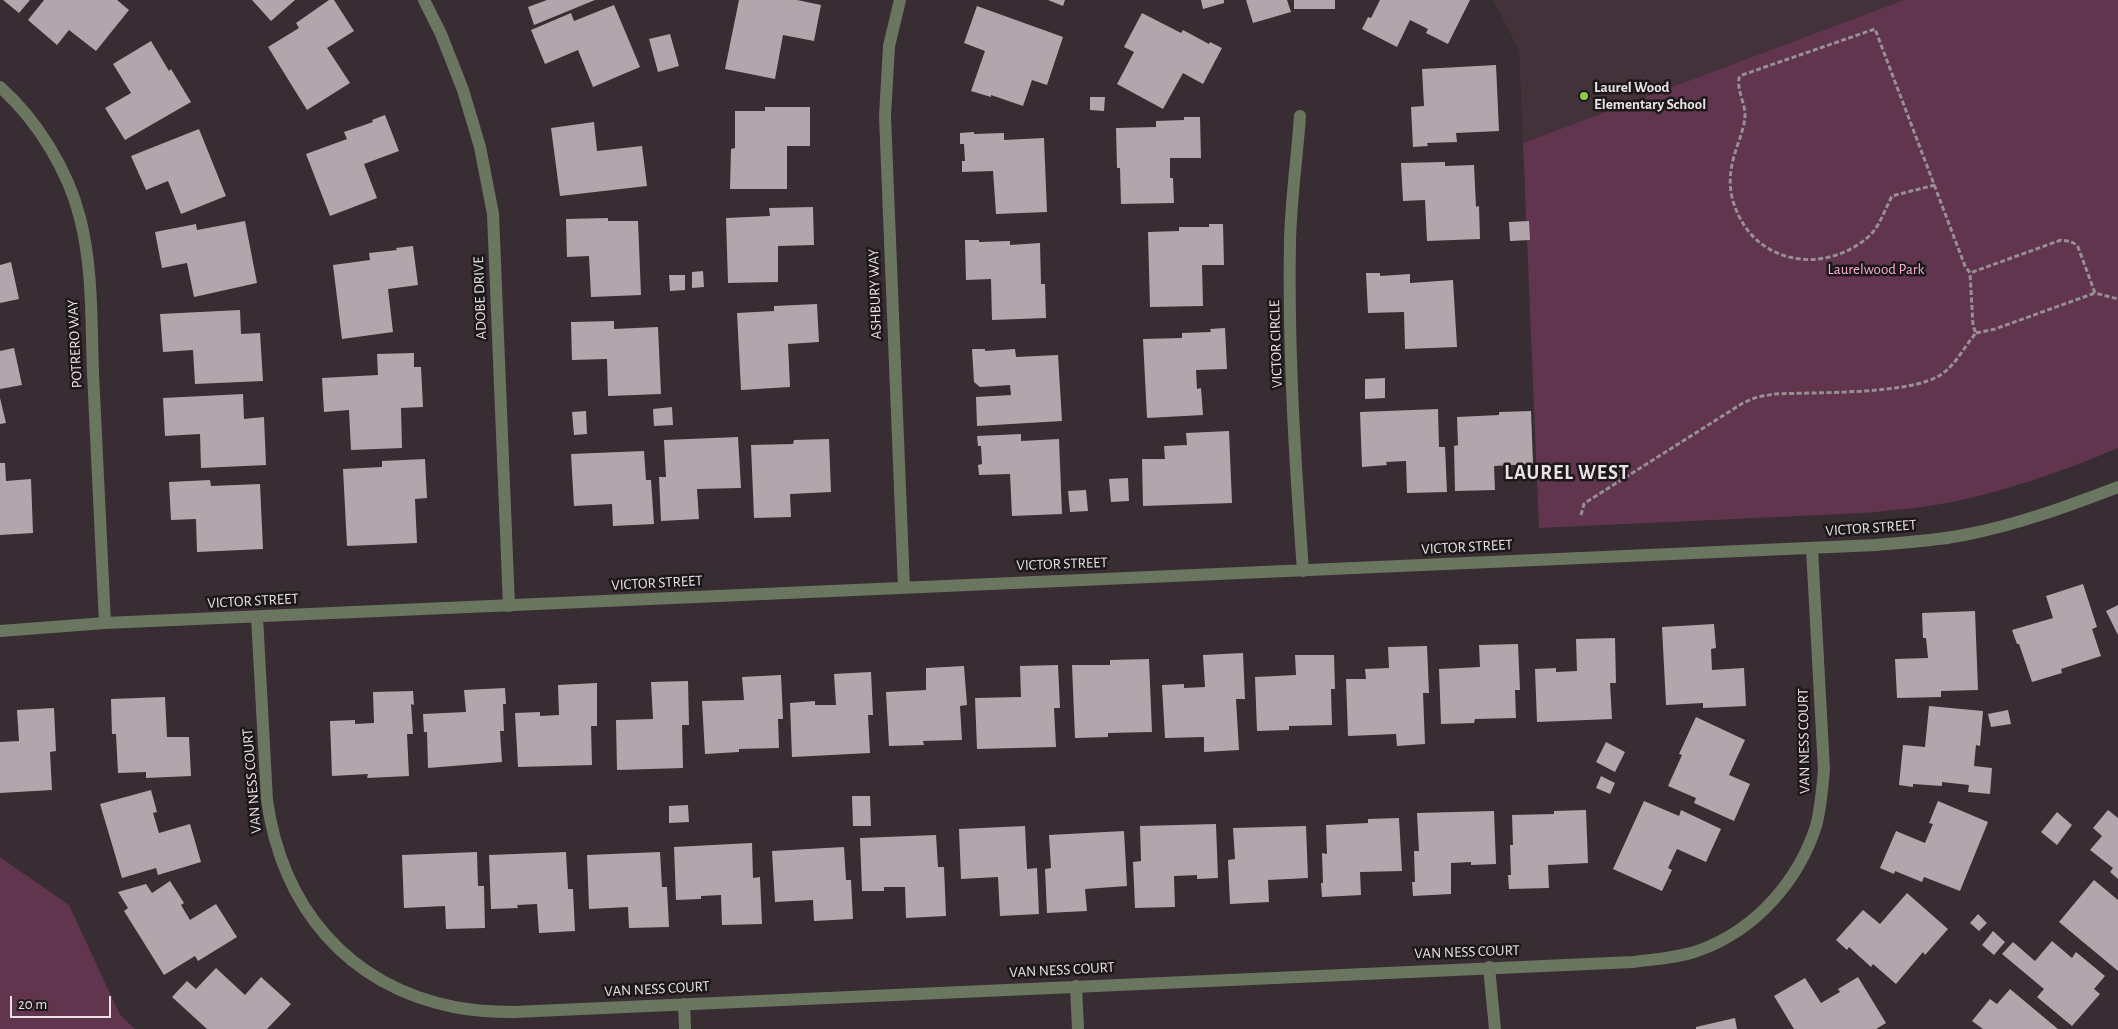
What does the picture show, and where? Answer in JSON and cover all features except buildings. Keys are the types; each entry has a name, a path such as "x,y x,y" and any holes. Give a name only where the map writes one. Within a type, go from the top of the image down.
{"street":[{"name":"ADOBE DRIVE","path":"424,0 441,34 463,90 480,147 493,214 509,606"},
{"name":"ASHBURY WAY","path":"900,0 890,46 885,116 904,588"},
{"name":"POTRERO WAY","path":"0,87 28,117 58,163 71,191 85,240 90,305 105,624"},
{"name":"VICTOR CIRCLE","path":"1300,116 1290,239 1290,281 1293,383 1303,570"},
{"name":"VICTOR STREET","path":"0,631 257,617 1812,549 1963,535 2048,512 2118,487"},
{"name":"VAN NESS COURT","path":"257,617 267,800 274,840 286,873 305,909 326,936 344,954 384,983 430,1002 455,1008 514,1012 1633,962 1699,950 1726,938 1748,923 1772,902 1790,879 1804,854 1816,826 1824,770 1812,549"},
{"path":"1489,967 1496,1029"},
{"path":"1076,986 1078,1029"},
{"path":"684,1004 686,1029"}],"path":[{"path":"1935,185 1892,196 1876,229 1851,250 1840,255 1818,260 1805,260 1775,253 1751,235 1738,216 1733,204 1730,186 1731,165 1745,114 1739,78 1875,29 1935,185 1965,266 1970,273 1973,326 1976,333"},
{"path":"1970,273 2061,240 2068,241 2075,243 2078,247 2094,293"},
{"path":"1581,515 1584,504 1588,500 1743,403 1757,397 1775,394 1903,388 1942,374 1955,363 1976,333 1995,329 2094,293 2118,299"}],"shaded area":[{"name":"Laurel Wood Elementary School","path":"1493,0 1904,0 1523,143 1519,50"}],"green space":[{"name":"Laurelwood Park","path":"1904,0 2118,0 2118,448 2015,486 1952,502 1909,509 1865,513 1539,528 1523,143"},
{"path":"0,857 69,905 120,1015 135,1029 0,1029"}],"place":[{"name":"Laurel Wood Elementary School","path":"1584,96"}],"district":[{"name":"LAUREL WEST","path":"1567,473"}]}
